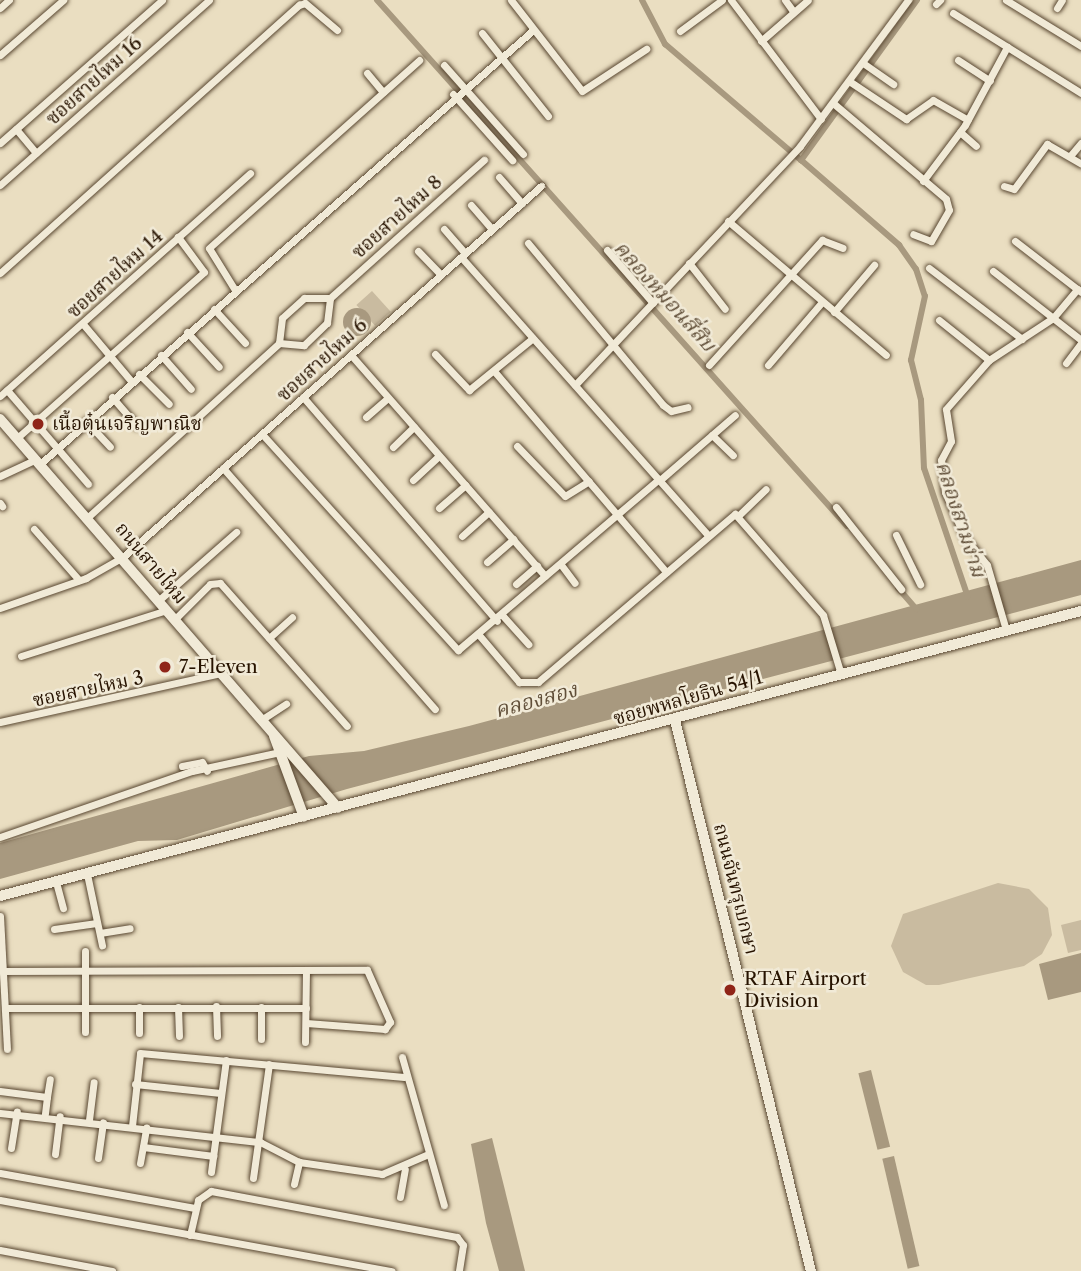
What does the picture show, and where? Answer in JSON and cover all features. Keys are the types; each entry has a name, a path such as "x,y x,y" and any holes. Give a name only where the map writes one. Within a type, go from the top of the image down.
{"main road":[{"name":"ถนนสายไหม","path":"0,419 123,557 272,733 293,752 338,808"},
{"name":"ซอยพหลโยธิน 54/1","path":"0,896 302,813 338,808 675,720 839,667 1081,611"},
{"name":"ถนนจันทรุเบกษา","path":"675,720 810,1271"},
{"name":"ถนนสายไหม","path":"272,733 302,813"}],"street":[{"path":"0,8 9,0"},
{"path":"0,55 63,0"},
{"path":"0,143 162,0"},
{"name":"ซอยสายไหม 16","path":"0,185 209,0"},
{"path":"511,0 532,31 582,91 646,48"},
{"path":"680,31 722,0"},
{"path":"731,0 821,119"},
{"path":"785,0 793,11"},
{"path":"761,40 807,0"},
{"path":"575,385 789,159 835,104 908,0"},
{"path":"1006,0 1081,46"},
{"path":"1058,8 1062,0"},
{"path":"0,273 299,5 306,3 337,30"},
{"path":"953,13 1081,93"},
{"path":"0,476 38,461 57,449 458,90 532,31"},
{"path":"482,33 548,116"},
{"path":"923,181 968,120 1007,47"},
{"path":"235,290 209,248 419,60"},
{"path":"958,60 990,81"},
{"path":"864,64 892,84"},
{"path":"444,65 458,90 512,160"},
{"path":"368,73 383,92"},
{"path":"850,82 906,119 933,100 968,120"},
{"path":"458,90 523,154"},
{"path":"835,104 923,181 948,210 929,243 913,234"},
{"path":"16,129 36,153"},
{"path":"960,132 976,146"},
{"path":"1070,156 1081,143"},
{"path":"1008,199 1047,144 1081,164"},
{"name":"ซอยสายไหม 8","path":"330,298 484,160"},
{"name":"ซอยสายไหม 14","path":"3,393 250,173"},
{"path":"499,177 522,203"},
{"name":"ซอยสายไหม 6","path":"0,608 79,580 123,557 541,186"},
{"path":"1004,186 1014,189"},
{"path":"471,205 492,229"},
{"path":"728,221 886,355"},
{"path":"444,229 533,338 708,535"},
{"path":"17,438 205,270 178,237"},
{"path":"709,365 788,274 824,238 843,248"},
{"path":"1006,630 986,565 950,510 942,460 951,441 946,409 989,360 1053,318 1079,290 1015,241"},
{"path":"527,243 616,343 668,410 688,407"},
{"path":"607,250 652,304"},
{"path":"418,251 440,275"},
{"path":"689,263 725,309"},
{"path":"834,312 874,265"},
{"path":"929,268 1022,339"},
{"path":"993,271 1081,341 1066,363"},
{"path":"88,517 279,343 282,317 297,304 330,298 327,323 304,345 279,343"},
{"path":"768,366 822,302"},
{"path":"214,309 245,343"},
{"path":"939,320 989,360"},
{"path":"83,324 131,381"},
{"path":"187,332 219,367"},
{"path":"435,354 469,390 533,338"},
{"path":"161,355 191,389"},
{"path":"351,355 545,576"},
{"path":"494,371 666,572"},
{"path":"139,374 169,404"},
{"path":"3,393 35,422 88,484"},
{"path":"113,397 137,426"},
{"path":"303,397 500,618 528,644"},
{"path":"366,417 388,398"},
{"path":"262,434 458,650 562,566 735,415"},
{"path":"86,421 110,447"},
{"path":"393,447 414,427"},
{"path":"712,435 733,455"},
{"path":"517,446 565,496 589,481"},
{"path":"414,480 439,456"},
{"path":"223,468 435,709"},
{"path":"439,508 465,485"},
{"path":"479,635 519,682 538,682 708,535 739,515 766,489"},
{"path":"836,507 901,589"},
{"path":"462,536 489,513"},
{"path":"739,515 828,622 839,667"},
{"path":"34,529 79,580"},
{"path":"159,600 236,532"},
{"path":"896,535 920,584"},
{"path":"486,562 513,539"},
{"path":"516,584 537,566"},
{"path":"562,566 575,583"},
{"path":"175,619 216,581 347,726"},
{"path":"21,656 167,610"},
{"path":"270,638 292,617"},
{"name":"ซอยสายไหม 3","path":"0,722 221,673"},
{"path":"261,720 286,704"},
{"path":"0,837 207,771 281,756"},
{"path":"183,766 202,762 207,771"},
{"path":"87,874 102,945"},
{"path":"57,882 63,908"},
{"path":"0,918 6,971 8,1049"},
{"path":"54,929 97,923"},
{"path":"100,933 131,928"},
{"path":"85,951 85,1032"},
{"path":"6,971 371,971 390,1022 385,1029 306,1023"},
{"path":"305,1042 306,971"},
{"path":"216,1006 217,1036"},
{"path":"139,1007 139,1033"},
{"path":"178,1007 179,1036"},
{"path":"261,1007 261,1039"},
{"path":"7,1008 306,1008"},
{"path":"132,1126 140,1053 404,1077"},
{"path":"402,1057 404,1077 426,1155 444,1205"},
{"path":"211,1172 226,1060"},
{"path":"253,1178 269,1064"},
{"path":"45,1114 50,1079"},
{"path":"89,1120 94,1082"},
{"path":"135,1084 221,1093"},
{"path":"0,1091 47,1097"},
{"path":"0,1113 17,1111 45,1114 260,1142 299,1162 382,1174 405,1169 426,1155"},
{"path":"11,1148 17,1111"},
{"path":"55,1154 60,1116"},
{"path":"98,1158 103,1122"},
{"path":"140,1163 146,1128"},
{"path":"143,1147 213,1156"},
{"path":"294,1184 299,1162"},
{"path":"400,1197 405,1169"},
{"path":"0,1173 195,1208"},
{"path":"190,1235 195,1208 211,1191 457,1237 463,1245 458,1271"},
{"path":"0,1200 391,1271"},
{"path":"0,1250 112,1271"}],"shaded area":[{"path":"372,291 391,312 375,326 356,305"},
{"path":"357,308 367,312 371,322 367,332 357,336 347,332 343,322 347,312"},
{"path":"1081,560 1081,595 347,789 177,840 138,841 0,879 0,843 309,756 364,751 469,726"},
{"path":"998,883 1029,889 1048,908 1052,935 1042,954 1024,966 939,985 926,985 903,972 891,946 903,914"},
{"path":"1081,920 1081,950 1068,953 1061,925"},
{"path":"1081,953 1081,992 1048,1000 1039,964"},
{"path":"871,1070 890,1147 877,1150 858,1073"},
{"path":"492,1138 525,1271 499,1271 486,1223 471,1144"},
{"path":"894,1156 919,1266 908,1269 882,1159"}],"waterway":[{"name":"คลองหมอนสี่สิบ","path":"377,0 847,526"},
{"name":"คลองสามง่าม","path":"642,0 665,44 801,160"},
{"name":"คลองสามง่าม","path":"917,0 801,160 899,245 916,269 925,296 911,360 921,400 924,468 968,597"},
{"name":"คลองหมอนสี่สิบ","path":"898,588 916,609"}],"place":[{"name":"เนื้อตุ๋นเจริญพาณิช","path":"38,424"},
{"name":"7-Eleven","path":"165,667"},
{"name":"RTAF Airport Division","path":"730,990"}],"water label":[{"name":"คลองสอง","path":"536,700"}]}
